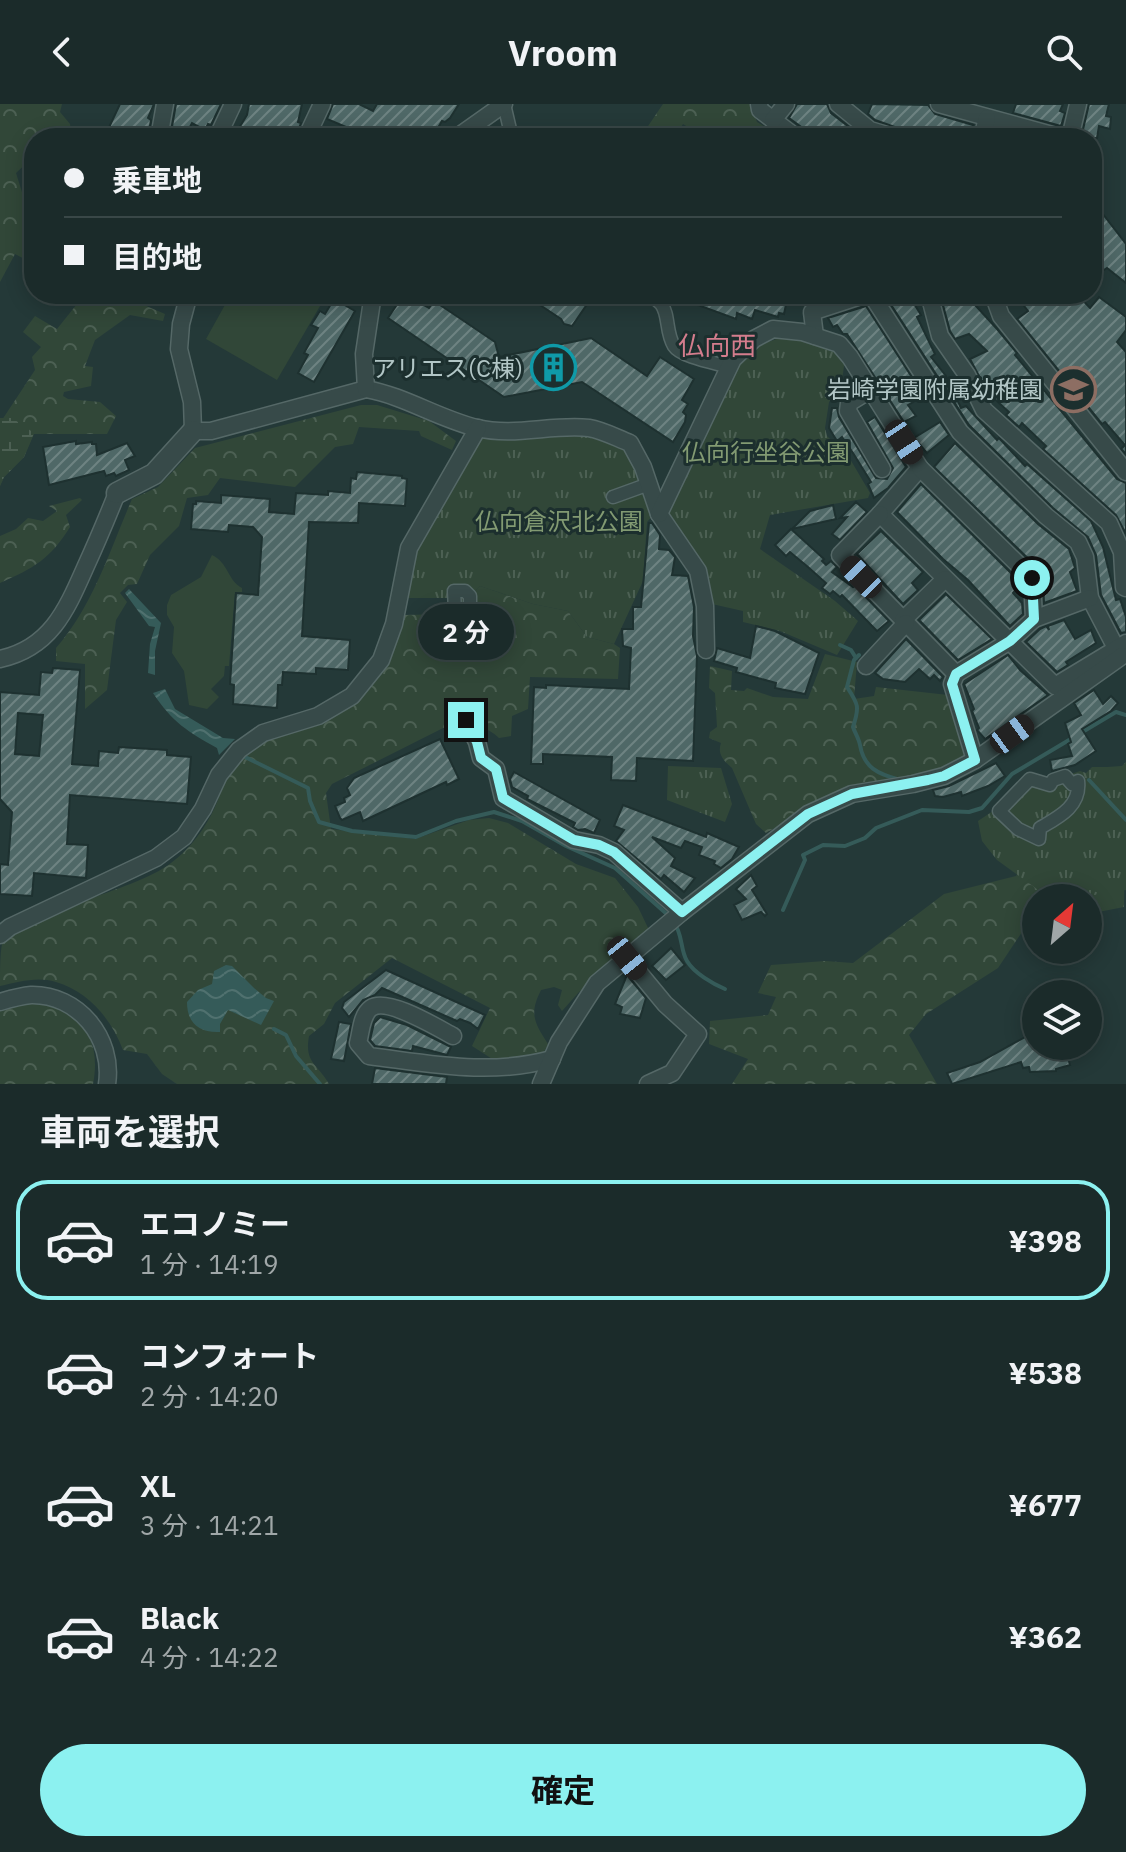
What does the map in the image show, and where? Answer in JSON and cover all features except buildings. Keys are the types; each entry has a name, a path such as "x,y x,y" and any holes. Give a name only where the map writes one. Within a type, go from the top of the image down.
{"street":[{"path":"161,128 165,104"},
{"path":"222,128 233,104"},
{"path":"311,128 322,104"},
{"path":"470,128 504,104 510,128"},
{"path":"759,104 760,110 784,128"},
{"path":"773,120 786,104"},
{"path":"838,104 867,128"},
{"path":"861,123 866,104"},
{"path":"939,104 1025,128"},
{"path":"1072,128 1078,104"},
{"path":"984,128 987,118"},
{"path":"0,659 29,649 60,621 117,493 154,474 193,431 192,402 179,349 186,304"},
{"path":"366,389 364,354 372,304"},
{"path":"661,304 674,346 682,353 729,367"},
{"path":"815,336 812,312 837,304"},
{"path":"876,304 960,432 1046,516 1078,542 1085,557 1090,598 1123,648"},
{"path":"932,304 940,336 967,375 984,410 1109,523 1122,552 1126,588"},
{"path":"997,304 1001,316 1126,471"},
{"path":"659,514 733,359 754,339 773,329 815,336 839,344 920,468 1032,578 1034,619"},
{"path":"193,431 211,431 366,389 387,393 478,428 517,433 555,428 592,429 630,443 659,514 698,571 705,606 706,650"},
{"path":"870,390 849,403 848,411 882,469"},
{"path":"0,935 10,927 156,858 184,837 203,809 219,775 236,753 263,733 318,716 352,696 381,660 394,624 409,548 478,428"},
{"path":"920,468 840,555 956,674"},
{"path":"613,497 649,484"},
{"path":"880,514 1055,686 1123,648"},
{"path":"866,666 945,579"},
{"path":"975,760 952,684 956,674 1010,641 1034,619 1090,598"},
{"path":"541,1084 573,1018 597,983 808,814 852,794 944,776 975,760 1123,648"},
{"path":"466,720 481,758 496,769 503,798 574,840 614,852 682,912"},
{"path":"1065,776 1072,784 1078,781 1079,788 1070,810 1040,828 1039,839 1034,838 1018,829 999,811 1030,779 1050,785 1053,780 1065,776"},
{"path":"627,958 665,1004 698,1034 672,1073 648,1084"},
{"path":"0,1002 30,995 42,996 55,998 79,1010 102,1039 108,1066 107,1084"},
{"path":"453,1036 386,1004 372,1007 364,1016 358,1043 369,1056 469,1069 502,1069 552,1059"}],"green space":[{"path":"0,104 62,104 60,112 71,128 24,128 24,165 16,173 24,199 24,259 15,254 0,282"},
{"path":"663,104 750,104 757,122 767,128 689,128 683,124 680,128 647,128"},
{"path":"77,304 142,304 165,314 163,321 130,315 95,340 85,366 93,367 91,386 64,392 63,396 68,399 100,402 116,416 107,434 34,434 24,457 4,477 0,486 0,423 35,370 32,357 41,347 23,332 35,316 57,329"},
{"path":"225,304 321,304 277,380 206,339"},
{"name":"仏向行坐谷公園","path":"785,336 840,353 845,359 841,387 829,402 825,428 827,436 850,459 870,493 868,498 770,515 760,549 835,601 858,621 837,655 780,631 743,622 743,611 712,604 669,526 668,512 739,363 754,347"},
{"path":"361,405 377,405 429,421 456,441 452,450 421,436 419,431 359,427 353,444 335,447 295,487 220,478 208,495 187,498 179,526 150,555 137,584 128,585 120,593 127,602 116,620 107,690 85,709 85,664 56,661 56,648 91,596 132,499 158,487 195,448"},
{"path":"0,418 12,418 34,433 24,457 4,477 0,486"},
{"name":"仏向倉沢北公園","path":"574,432 623,448 636,468 653,515 647,522 643,581 614,644 587,637 568,611 533,604 480,586 454,614 450,598 406,598 418,548 481,434"},
{"path":"82,500 66,515 70,527 48,555 0,583 0,536 16,529 28,518 43,521 57,511 49,506"},
{"path":"212,555 221,562 242,592 235,592 229,666 225,666 224,676 211,689 219,697 207,709 189,705 184,671 172,653 174,627 167,615 167,605 171,595 201,577"},
{"path":"480,586 533,604 568,611 587,637 620,648 618,679 530,677 528,709 512,716 511,736 499,738 461,707 453,723 332,784 326,793 331,829 415,839 469,820 489,818 508,823 576,864 615,878 638,907 649,930 562,1011 558,1005 562,990 554,987 541,990 534,1012 536,1024 548,1044 542,1056 497,1062 472,1046 490,1008 392,958 335,1003 324,1024 309,1036 310,1058 329,1084 177,1084 162,1074 147,1054 123,1050 97,1008 68,986 28,980 0,986 2,944 13,933 31,922 132,883 171,863 202,831 228,772 240,757 265,740 351,704 375,681 403,615 454,614"},
{"path":"825,654 857,662 854,699 874,696 876,687 948,695 969,757 927,775 836,792 766,833 756,824 732,768 722,757 721,743 709,738 710,732 717,727 715,693 709,688 710,666 732,671 731,690 744,691 747,688 773,697 808,699"},
{"path":"1126,762 1124,907 1102,911 1102,884 1022,884 1022,932 998,968 926,1014 909,1035 937,1084 732,1084 748,1059 709,1044 710,1021 768,1015 776,997 758,993 771,965 825,961 853,963 944,894 1016,876 1093,768 1122,766"},
{"path":"1126,763 1126,890 1102,894 1102,884 1030,884 997,860 982,841 978,821 996,809 1029,774 1054,780 1080,771 1086,773 1092,767 1122,767"},
{"path":"668,766 721,768 732,804 725,822 667,800"},
{"path":"33,1002 63,1011 84,1028 94,1053 93,1084 0,1084 0,1008"}],"water":[{"path":"129,589 161,623 155,651 155,675 148,673 155,627 149,626 125,593"},
{"path":"165,689 175,709 223,738 235,739 219,755 217,748 189,731 167,712 153,693"},
{"path":"226,965 232,966 266,998 274,1001 261,1025 228,1010 220,1024 220,1032 206,1031 189,1016 187,1002 198,990 212,984 214,971"}],"waterway":[{"path":"840,645 851,650 856,658"},
{"path":"859,655 854,660 847,687 857,706 853,727 869,765 900,780"},
{"path":"783,910 805,860 803,855 823,845 845,846 865,838 876,828 922,810 969,812 982,808 1012,774 1116,712 1126,715"},
{"path":"239,754 308,788 319,822 352,831 416,837 456,821 494,812 522,821 566,846 615,868 669,916"},
{"path":"1089,780 1126,820"},
{"path":"674,923 690,965 704,978 725,989"},
{"path":"274,1029 286,1035 296,1056 320,1084"}],"place":[{"name":"アリエス(C棟)","path":"554,368"},
{"name":"岩崎学園附属幼稚園","path":"1074,389"}],"district":[{"name":"仏向西","path":"717,345"}],"route":[{"path":"466,720 481,758 496,769 503,798 574,840 614,852 682,912 808,814 830,802 852,794 944,776 975,760 952,684 956,674 1010,641 1034,619 1032,578"}]}
